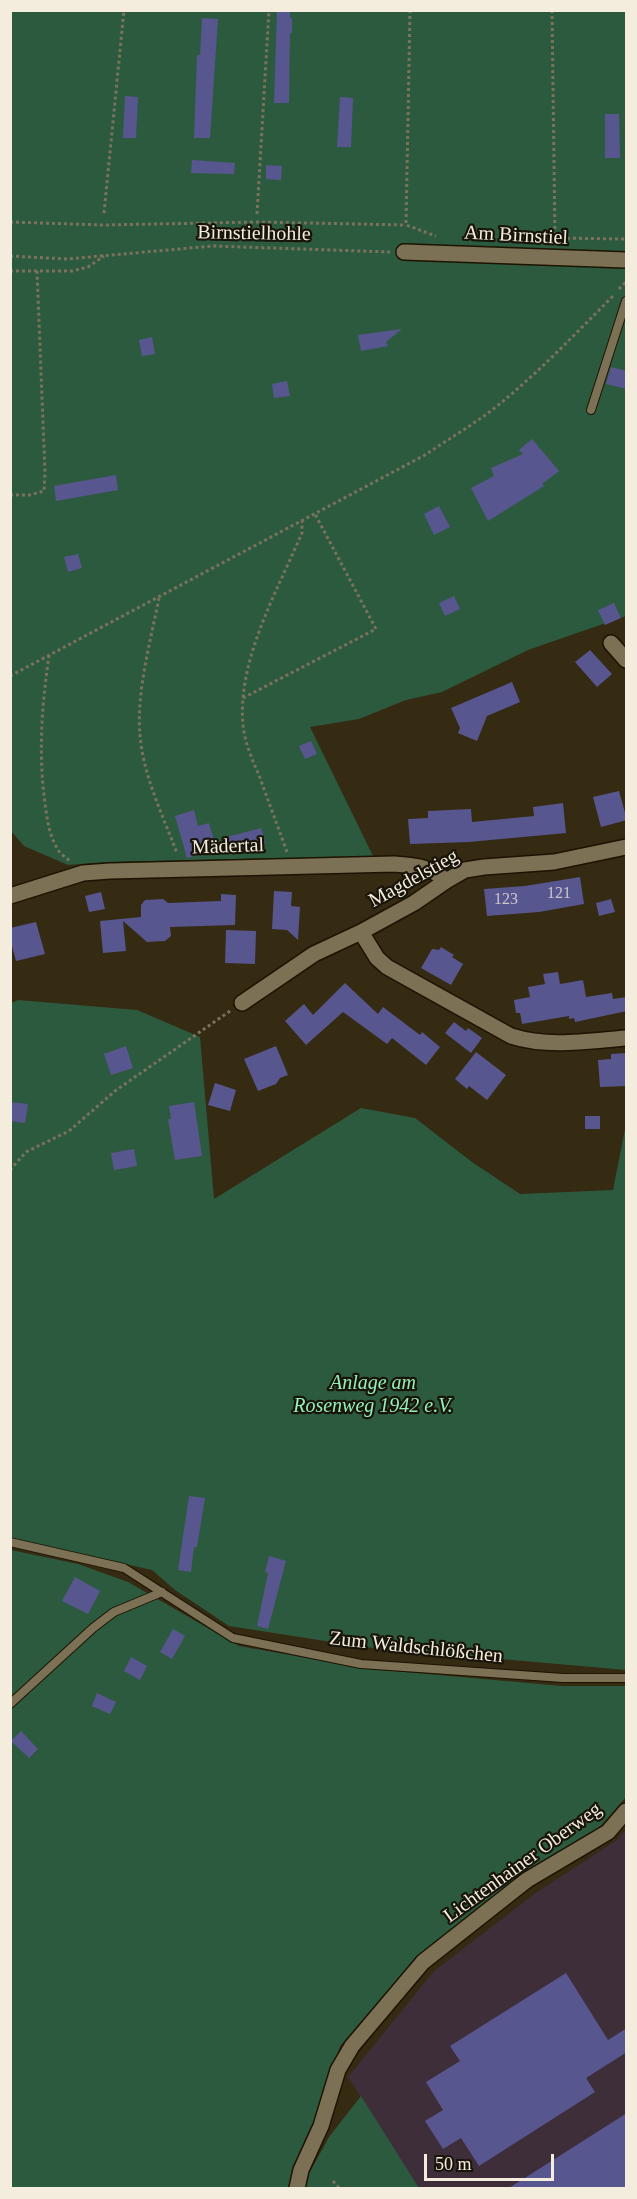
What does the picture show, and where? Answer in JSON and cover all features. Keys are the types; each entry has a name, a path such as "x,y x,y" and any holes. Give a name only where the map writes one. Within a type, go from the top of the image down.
{"street":[{"name":"Am Birnstiel","path":"404,252 627,260"},
{"path":"611,643 627,660"},
{"name":"Magdelstieg","path":"242,1003 314,954 362,932 414,903 465,870 554,862 627,847"},
{"name":"Mädertal","path":"10,896 82,873 183,869 394,864 419,866 430,870 446,881"},
{"path":"362,932 377,958 387,967 511,1036 529,1042 554,1044 627,1038"},
{"name":"Lichtenhainer Oberweg","path":"297,2188 301,2170 321,2126 338,2070 351,2046 423,1962 527,1880 608,1832 627,1811"}],"lane":[{"path":"591,410 627,300"},
{"name":"Zum Waldschlößchen","path":"10,1542 124,1568 233,1638 361,1664 563,1678 627,1678"},
{"path":"10,1704 93,1628 114,1612 162,1592"}],"path":[{"path":"104,213 124,10"},
{"path":"257,214 269,10"},
{"path":"406,225 410,10"},
{"path":"552,10 555,238 627,238"},
{"path":"10,222 103,225 258,222 406,225 446,240"},
{"name":"Birnstielhohle","path":"10,256 67,259 213,246 404,252"},
{"name":"Birnstielhohle","path":"10,271 72,271 88,267 104,256"},
{"path":"10,495 30,495 44,491 37,271"},
{"path":"10,676 315,514 425,454 471,425 507,398 554,356 627,282"},
{"path":"243,698 376,629 315,514"},
{"path":"293,866 249,751 243,726 243,698 250,661 302,533 302,521"},
{"path":"159,596 141,696 140,734 147,768 183,869"},
{"path":"49,655 42,708 40,754 48,826 57,850 82,873"},
{"path":"10,1170 26,1152 69,1131 115,1091 242,1003"},
{"path":"333,2181 339,2188"}],"shaded area":[{"path":"626,1829 626,2188 419,2188 348,2077 434,1971 537,1892 617,1840"}],"green space":[{"path":"10,11 626,11 626,616 528,650 442,692 406,700 359,719 310,727 373,856 108,862 68,865 24,846 11,831"},
{"name":"Anlage am Rosenweg 1942 e.V.","path":"18,1000 137,1010 200,1037 214,1199 361,1108 415,1118 472,1162 520,1194 613,1190 626,1129 626,1670 364,1647 229,1626 175,1590 152,1570 11,1538 11,1003"},
{"path":"11,1550 78,1564 128,1582 239,1646 371,1669 562,1686 626,1686 626,1797 596,1831 416,1960 340,2046 292,2188 11,2188"},
{"path":"361,2096 419,2188 301,2188 329,2137"}],"building":[{"path":"277,10 290,10 290,18 292,18 289,103 274,103"},
{"path":"202,18 218,19 210,138 194,138 197,55 200,55"},
{"path":"125,96 138,97 136,138 123,138"},
{"path":"340,97 353,98 351,147 337,147"},
{"path":"605,114 619,114 620,158 605,158"},
{"path":"192,160 235,163 234,174 191,173"},
{"path":"266,165 282,166 281,180 266,179"},
{"path":"402,329 386,342 388,346 361,351 358,335"},
{"path":"152,337 155,354 142,356 139,340"},
{"path":"611,367 627,371 627,389 606,384"},
{"path":"287,381 290,396 274,398 272,384"},
{"path":"532,439 559,471 542,484 544,486 488,521 471,488 494,476 491,468 523,454 519,450"},
{"path":"116,475 118,490 56,501 54,486"},
{"path":"439,506 450,527 434,535 424,514"},
{"path":"78,554 82,568 68,572 64,557"},
{"path":"454,596 460,609 445,616 439,603"},
{"path":"614,603 621,618 605,625 598,610"},
{"path":"590,650 612,674 597,687 575,662"},
{"path":"512,682 520,702 487,716 477,741 458,733 460,728 451,708"},
{"path":"311,741 317,754 305,759 299,746"},
{"path":"619,791 627,820 601,827 593,797"},
{"path":"563,803 566,833 469,842 410,844 408,819 428,818 428,811 471,809 472,822 534,816 533,807"},
{"path":"194,810 198,826 209,823 217,850 187,858 175,816"},
{"path":"261,828 266,843 227,854 223,838"},
{"path":"580,877 584,904 539,912 487,916 484,889 525,886"},
{"path":"274,891 292,892 291,906 300,907 298,940 287,930 272,929"},
{"path":"101,892 105,909 89,912 85,896"},
{"path":"221,894 236,895 235,925 170,927 171,936 165,941 147,942 123,921 126,951 103,953 100,921 141,917 141,905 145,900 163,899 168,903 221,901"},
{"path":"611,899 615,912 599,916 596,903"},
{"path":"36,922 45,954 16,961 10,939 10,928"},
{"path":"226,930 256,931 255,964 225,963"},
{"path":"441,947 463,964 451,985 421,968 432,949 439,950"},
{"path":"558,972 560,984 583,980 586,997 612,993 613,999 627,997 627,1011 575,1022 574,1018 569,1019 569,1016 522,1024 520,1013 516,1013 514,1000 530,997 528,987 545,984 543,974"},
{"path":"345,983 378,1014 383,1007 420,1035 422,1032 440,1047 426,1065 392,1038 387,1044 343,1012 306,1045 285,1021 304,1004 313,1015"},
{"path":"454,1022 466,1031 468,1028 482,1038 471,1053 445,1033"},
{"path":"126,1046 133,1068 111,1075 104,1054"},
{"path":"276,1046 288,1075 280,1078 276,1084 258,1091 244,1059"},
{"path":"476,1052 506,1075 487,1100 469,1086 467,1089 455,1079"},
{"path":"627,1053 627,1086 600,1087 598,1060 611,1059 611,1054"},
{"path":"215,1083 236,1090 230,1111 208,1105"},
{"path":"10,1102 28,1104 25,1123 10,1121"},
{"path":"194,1102 202,1156 175,1160 168,1119 171,1119 169,1106"},
{"path":"585,1116 600,1116 600,1129 585,1129"},
{"path":"134,1149 137,1166 114,1170 111,1153"},
{"path":"189,1496 205,1498 191,1572 178,1570"},
{"path":"269,1556 286,1561 268,1629 257,1626 268,1573 265,1572"},
{"path":"75,1577 100,1591 88,1614 62,1601"},
{"path":"173,1629 185,1636 172,1659 160,1652"},
{"path":"131,1657 147,1666 140,1680 124,1671"},
{"path":"97,1693 116,1702 110,1714 92,1706"},
{"path":"21,1731 38,1749 29,1758 11,1741"},
{"path":"566,1973 608,2040 627,2028 627,2052 586,2078 595,2092 479,2166 461,2138 443,2149 425,2121 443,2110 426,2082 460,2061 450,2046"},
{"path":"627,2113 627,2188 509,2188"}]}
